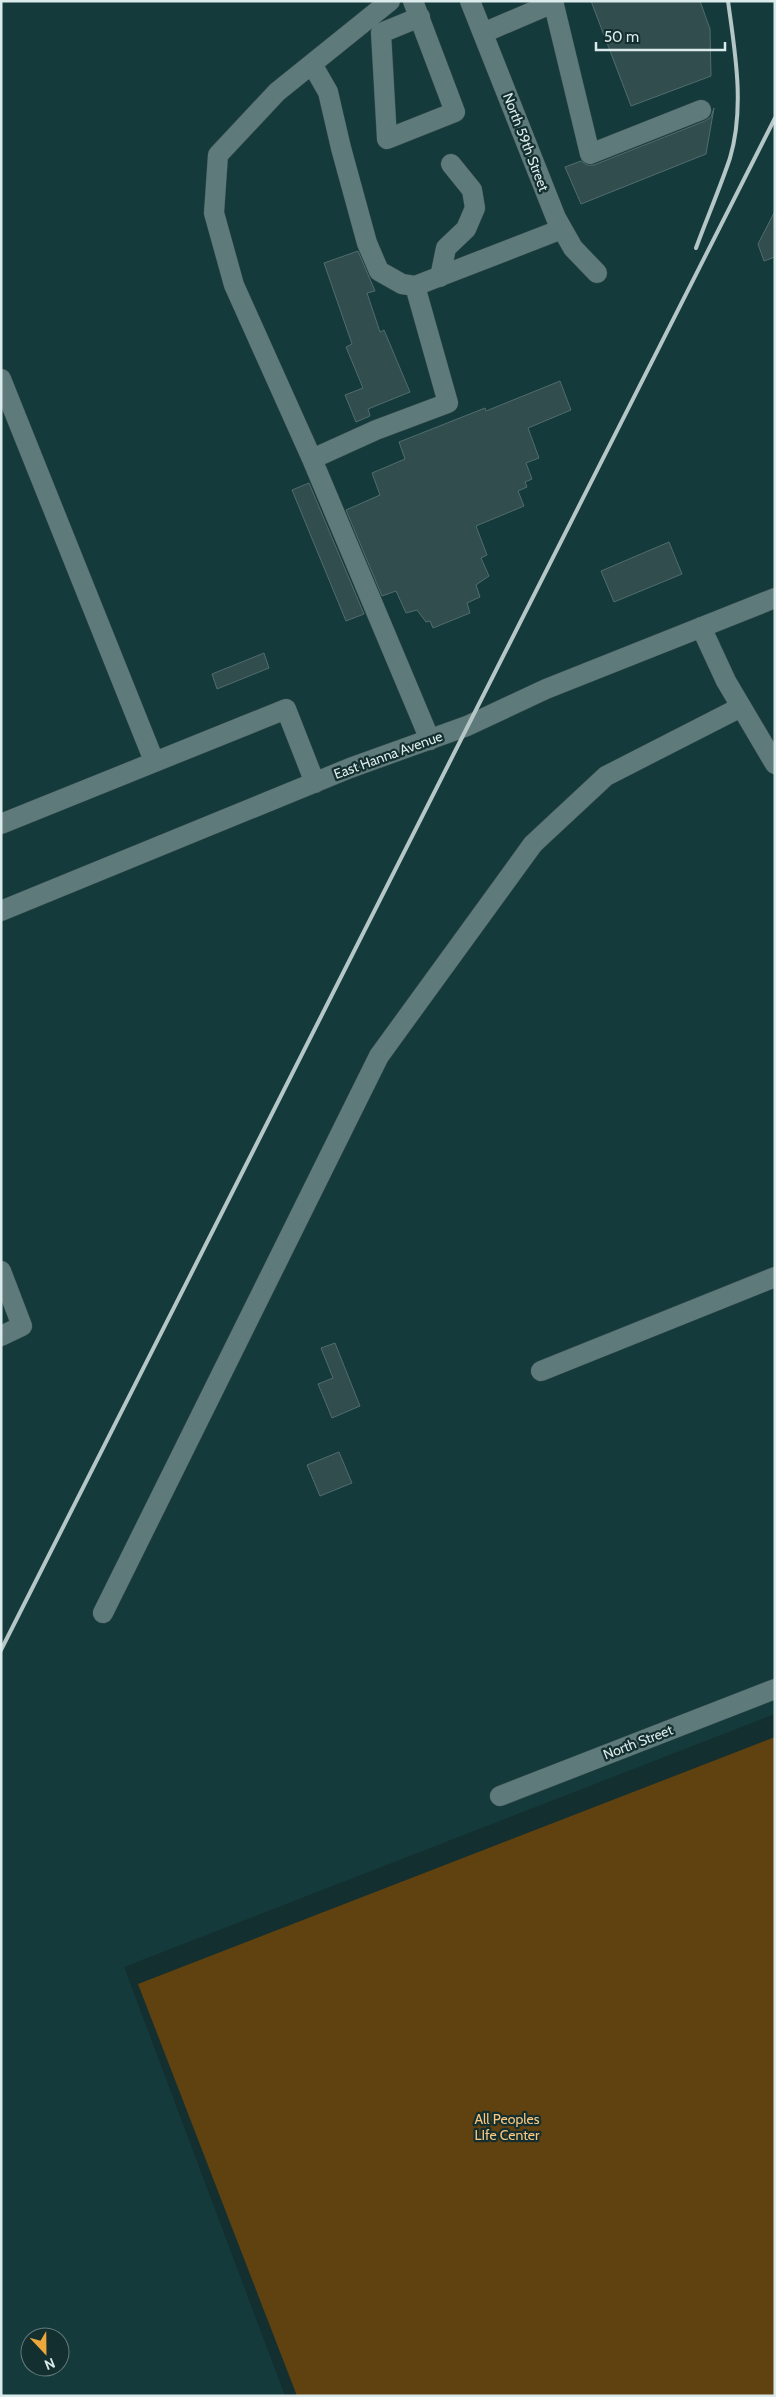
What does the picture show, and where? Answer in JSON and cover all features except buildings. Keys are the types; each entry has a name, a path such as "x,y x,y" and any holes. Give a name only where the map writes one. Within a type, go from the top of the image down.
{"street":[{"path":"390,1 277,92 218,155 214,213 234,285 312,459 430,740"},
{"name":"North 59th Street","path":"470,1 556,218 573,248 597,273"},
{"path":"483,33 553,2 590,154 701,110"},
{"path":"417,9 455,112 387,139 381,33 417,9"},
{"path":"312,64 328,92 367,243 380,271 402,284 415,286 562,229"},
{"path":"440,277 446,248 466,229 475,208 472,190 451,164"},
{"path":"312,459 376,430 448,403 415,286"},
{"path":"1,379 154,761"},
{"name":"East Hanna Avenue","path":"1,911 315,783 467,726 546,689 775,598"},
{"path":"701,627 726,681 775,764"},
{"path":"103,1613 379,1056 533,844 606,776 741,707"},
{"path":"1,824 286,709 315,783"},
{"path":"1,1271 22,1326 1,1336"},
{"path":"541,1371 775,1277"},
{"name":"North Street","path":"500,1796 775,1689"}],"shaded area":[{"path":"1,1 775,1 775,1714 124,1967 285,2396 1,2396"}],"green space":[{"name":"All Peoples LIfe Center","path":"775,1737 775,2396 297,2396 138,1984"}],"railway":[{"path":"696,248 730,158 735,139 738,99 728,1"},
{"path":"1,1650 775,118"}]}
